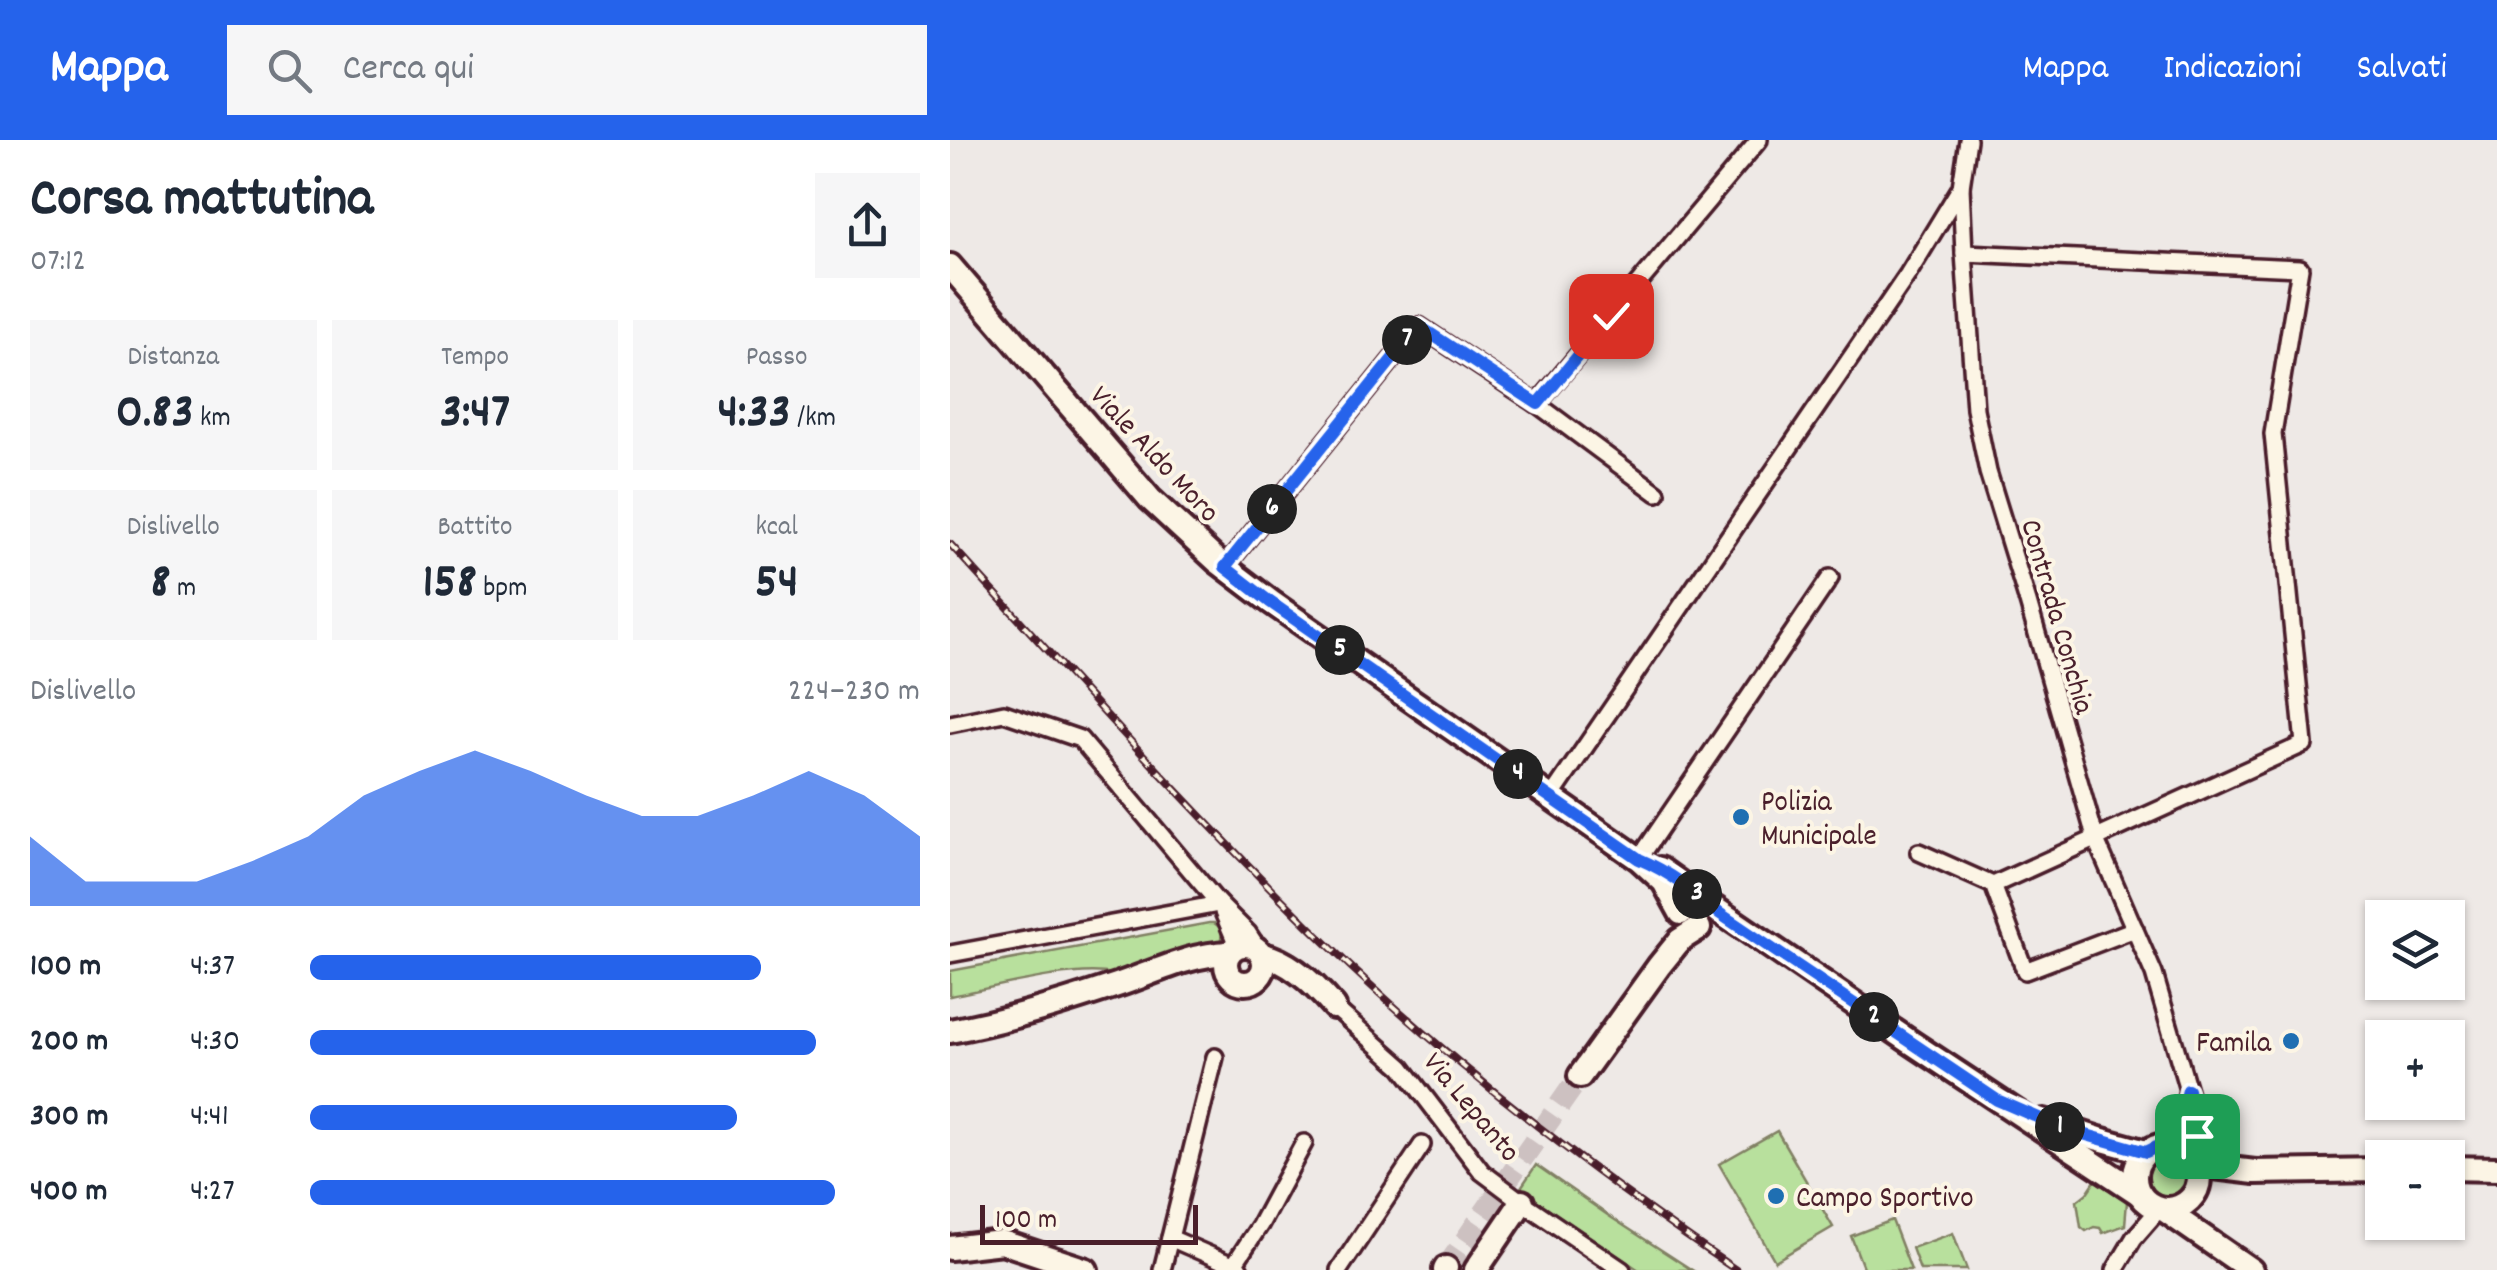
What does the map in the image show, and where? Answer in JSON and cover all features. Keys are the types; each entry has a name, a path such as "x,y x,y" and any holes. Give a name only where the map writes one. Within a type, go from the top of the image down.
{"main road":[{"name":"Viale Aldo Moro","path":"950,266 1150,499 1270,602 1639,859 1656,866 1696,915 1764,943 2251,1270"},
{"path":"1580,1076 1696,915"},
{"path":"950,1031 1008,1020 1246,944 1276,958 1334,1006"},
{"path":"1232,951 1226,965 1242,980"},
{"path":"1242,980 1262,974 1265,961 1261,952"},
{"path":"1164,970 1197,970 1242,980 1290,984 1334,1006"},
{"name":"Viale Aldo Moro","path":"1997,1100 2062,1128 2155,1148"},
{"path":"2196,1177 2181,1206 2151,1202 2136,1187 2135,1168 2155,1148 2183,1148 2196,1177 2213,1243"},
{"path":"2465,1168 2497,1168"},
{"path":"2196,1177 2365,1170"},
{"path":"1476,1270 1522,1202"},
{"path":"950,1248 1002,1242 1086,1270"}],"street":[{"path":"1538,404 1759,140"},
{"name":"Contrada Conchia","path":"1968,140 1960,187 1975,409 1988,472 2096,840 2154,974 2188,1090 2197,1136 2196,1177"},
{"path":"1551,797 1908,274 1960,187"},
{"path":"1964,253 2300,268 2273,434 2304,744 1993,885"},
{"path":"1225,567 1419,326 1538,404 1657,493"},
{"path":"1639,859 1830,578"},
{"path":"950,724 1004,713 1080,739 1261,952"},
{"path":"1919,852 1993,885 2025,971 2135,929"},
{"path":"1219,904 1234,938 1232,951"},
{"path":"950,954 1219,904"},
{"name":"Via Lepanto","path":"1334,1006 1402,1067 1482,1172 1622,1270"},
{"path":"1162,1270 1214,1057"},
{"path":"2155,1148 2180,1122 2188,1090"},
{"path":"1170,1238 1238,1268 1304,1143"},
{"path":"1338,1270 1422,1145"},
{"path":"2115,1270 2151,1202"}],"green space":[{"path":"1209,923 1222,929 1221,939 1215,945 1181,951 1113,974 1055,975 950,996 950,971"},
{"name":"Campo Sportivo","path":"1777,1131 1833,1227 1775,1261 1719,1164"},
{"path":"2166,1156 2181,1163 2188,1178 2181,1193 2166,1200 2151,1193 2144,1178 2151,1163"},
{"path":"1536,1165 1692,1270 1639,1270 1520,1189"},
{"path":"2095,1181 2127,1201 2125,1225 2103,1233 2100,1228 2086,1231 2081,1227 2077,1201"},
{"path":"1892,1220 1911,1270 1864,1270 1851,1236"},
{"path":"1953,1233 1967,1270 1920,1270 1912,1248"}],"tunnel":[{"path":"1446,1268 1580,1076"}],"railway":[{"path":"950,544 1136,748 1376,991 1525,1117 1736,1270"}],"place":[{"name":"Polizia Municipale","path":"1741,817"},
{"name":"Famila","path":"2291,1041"},
{"name":"Campo Sportivo","path":"1776,1196"}],"route":[{"path":"1611,316 1538,404 1419,326 1225,567 1639,859 1684,884 1719,913 1997,1100 2062,1128 2146,1152 2163,1144 2180,1122 2188,1090 2197,1136"}]}
